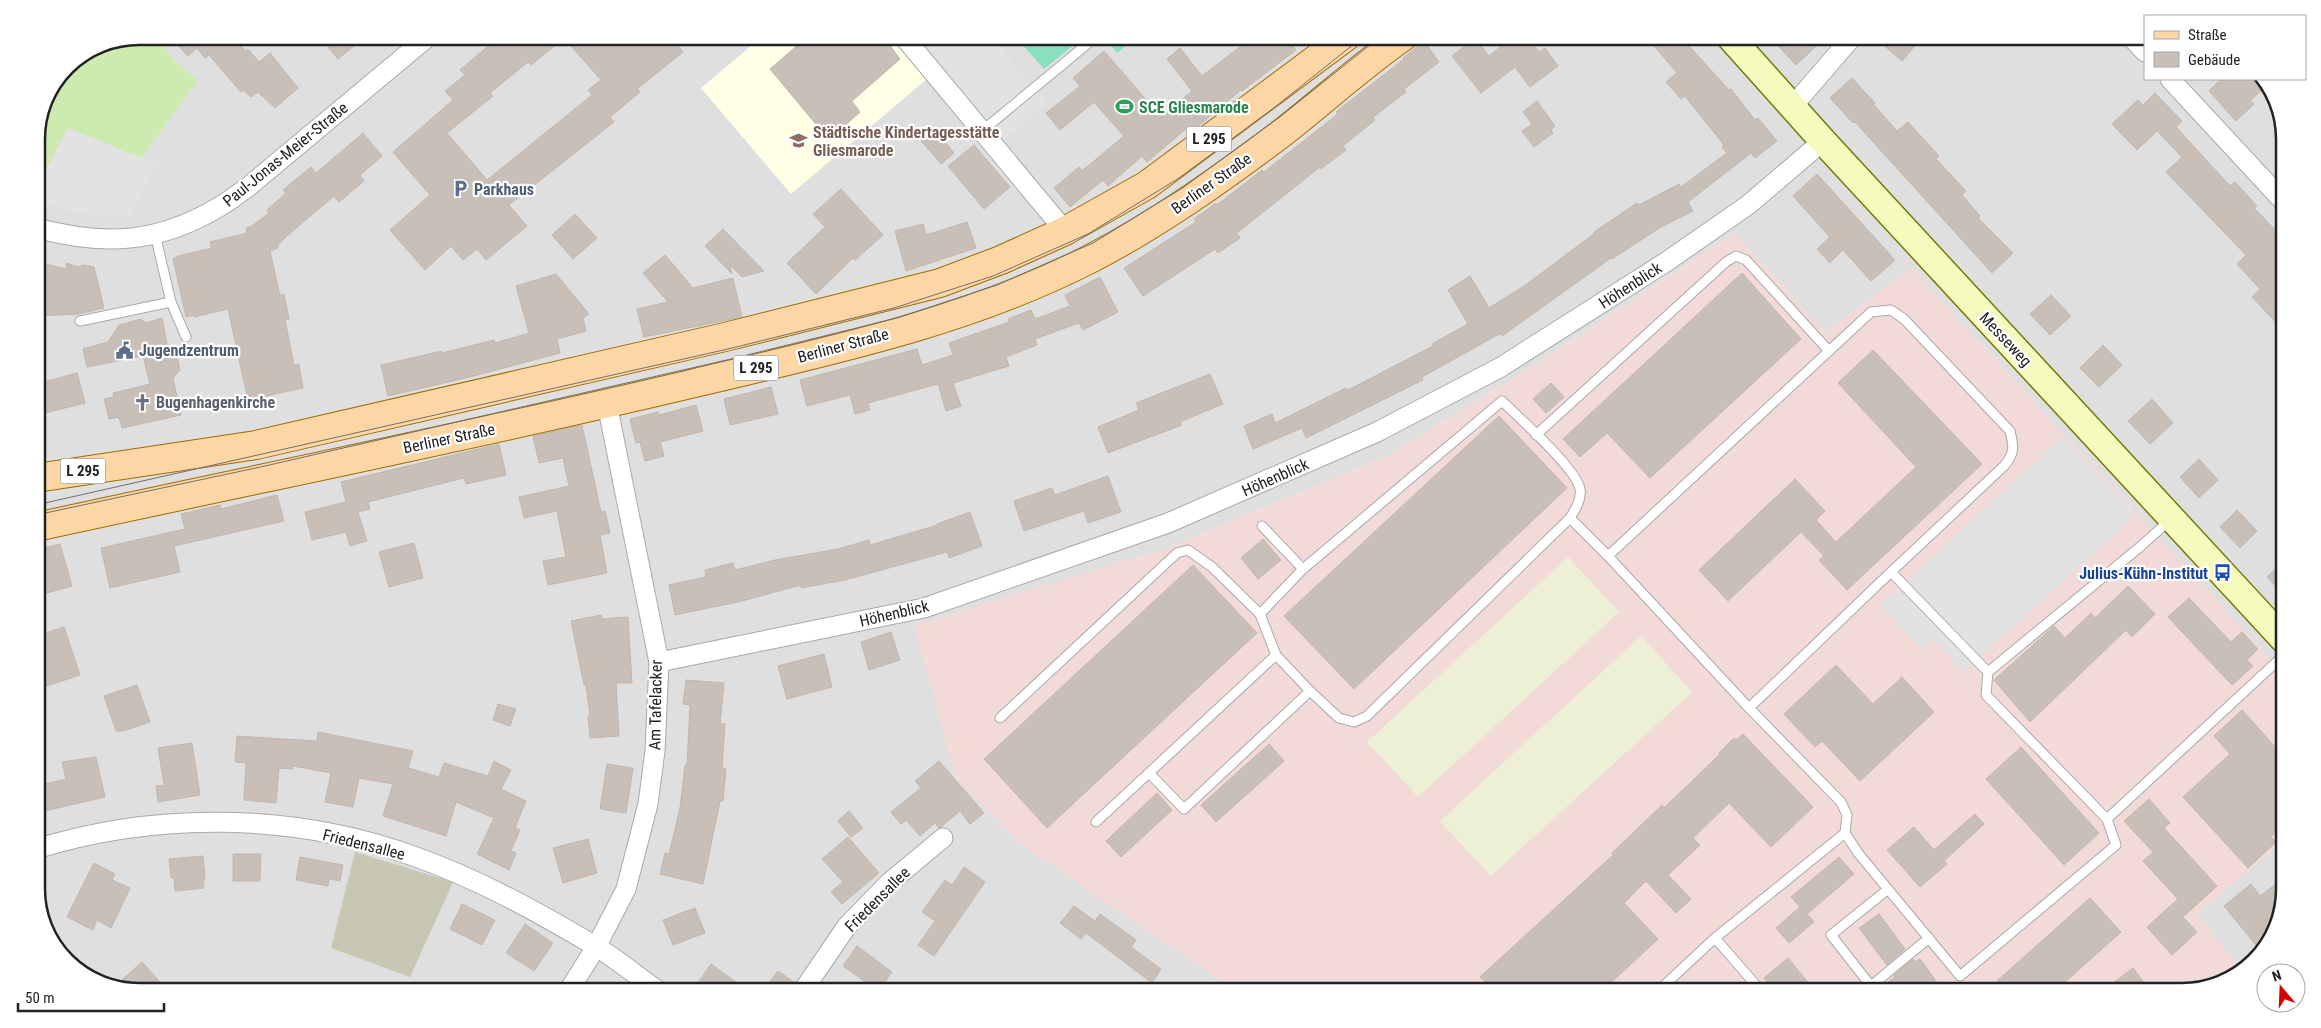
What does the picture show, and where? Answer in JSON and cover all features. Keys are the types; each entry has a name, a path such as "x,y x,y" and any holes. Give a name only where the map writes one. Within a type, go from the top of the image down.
{"main road":[{"name":"L 295","path":"45,477 256,445 725,337 940,283 1001,260 1065,231 1147,185 1335,45"},
{"name":"Berliner Straße","path":"45,526 607,404 848,345 944,318 1048,279 1090,259 1157,221 1207,188 1284,131 1393,45"},
{"name":"Messeweg","path":"1737,45 1823,142 2276,631"}],"street":[{"name":"Paul-Jonas-Meier-Straße","path":"45,230 94,240 128,240 155,234 192,221 219,207 248,187 418,45"},
{"path":"910,45 1065,231"},
{"path":"1792,107 1845,45"},
{"path":"2171,80 2276,193"},
{"name":"Höhenblick","path":"659,662 924,608 1168,523 1376,432 1502,367 1666,262 1748,205 1823,142"},
{"name":"Am Tafelacker","path":"574,983 596,947 626,889 648,804 655,750 659,662 607,404"},
{"name":"Friedensallee","path":"45,846 128,829 200,821 273,825 353,837 416,856 479,884 596,947 647,983"},
{"name":"Friedensallee","path":"808,983 847,926 890,882 942,838"}],"lane":[{"path":"982,131 1086,45"},
{"path":"155,234 171,302 186,336"},
{"path":"1536,435 1726,262 1736,256 1746,260 1828,351"},
{"path":"80,321 171,302"},
{"path":"1608,556 1871,312 1891,310 1904,319 2010,431 2014,448 2012,457 1748,708"},
{"path":"1000,718 1177,553 1188,550 1202,558 1260,614 1276,655 1310,692 1339,718 1354,722 1367,716 1570,518 1577,506 1580,489 1568,469 1502,401 1303,569 1260,614"},
{"path":"1570,518 1608,556 1748,708 1841,802 1847,815 1845,833 1887,890 1960,976 2116,845 2107,819 1986,695 1988,672 2142,546 2172,519"},
{"path":"1262,526 1303,569"},
{"path":"1891,572 1988,672"},
{"path":"1096,822 1276,655"},
{"path":"2107,819 2276,662"},
{"path":"1149,773 1184,809 1310,692"},
{"path":"1666,983 1714,938 1845,833"},
{"path":"1869,983 1831,935 1887,890"},
{"path":"1714,938 1754,983"},
{"path":"1875,983 1929,938"}],"shaded area":[{"path":"133,45 2144,45 2144,80 2255,80 2257,82 2271,109 2276,133 2276,665 1911,268 1825,332 1735,233 1508,382 1386,456 1169,547 955,776 1018,842 1224,983 139,983 115,980 103,976 72,956 55,931 50,919 45,895 45,133 52,103 72,72 103,52"},
{"name":"Städtische Kindertagesstätte Gliesmarode","path":"752,45 900,45 928,78 791,194 701,88"},
{"path":"901,45 998,45 1047,103 990,152"},
{"path":"68,128 158,165 130,214 103,216 69,211 45,204 45,172"},
{"path":"1735,233 1825,332 1911,268 2276,665 2276,847 2197,913 2237,965 2218,976 2206,980 2182,983 1224,983 1018,842 955,776 914,625 1169,547 1386,456 1508,382"},
{"path":"2062,437 2136,515 1963,672 1934,640 1922,651 1880,605"},
{"path":"1568,557 1619,612 1418,797 1367,742"},
{"path":"1641,636 1692,692 1491,876 1440,821"},
{"path":"2276,847 2276,895 2274,907 2269,925 2249,956 2237,965 2197,913"},
{"path":"355,852 453,882 410,977 331,948"}],"green space":[{"path":"133,45 162,45 181,66 198,80 141,158 68,128 45,172 45,133 52,103 72,72 103,52"},
{"path":"1023,45 1074,45 1044,69"},
{"path":"1111,45 1127,45 1117,53"}],"building":[{"path":"178,45 241,45 245,51 248,49 259,62 270,53 298,88 275,108 258,92 251,97 243,90 241,92 209,55 205,58 197,48 188,56"},
{"path":"326,45 355,45 338,59"},
{"path":"489,45 555,45 531,65 528,62 490,93 493,96 447,133 487,180 592,95 588,90 601,80 570,45 678,45 683,52 637,89 640,92 610,117 614,122 509,205 527,226 486,260 477,249 463,260 451,246 425,270 390,230 430,195 393,152 453,100 445,91 465,75 460,70"},
{"path":"798,45 890,45 900,59 852,101 860,112 829,140 770,69"},
{"path":"1242,45 1292,45 1296,50 1241,90 1191,132 1187,128 1147,162 1142,156 1108,186 1103,180 1070,207 1054,188 1079,167 1082,171 1124,136 1094,102 1060,130 1046,113 1080,86 1073,78 1104,51 1161,117 1192,91 1167,59 1180,48 1202,76"},
{"path":"1419,45 1427,45 1439,62 1404,89 1406,92 1373,117 1375,120 1343,146 1346,150 1321,169 1320,167 1237,233 1240,238 1218,253 1215,249 1143,296 1124,268 1196,222 1194,219 1216,203 1217,205 1262,170 1264,172 1338,114 1336,112"},
{"path":"1466,45 1480,45 1489,56 1503,45 1533,45 1539,52 1545,48 1558,66 1530,87 1515,67 1481,93 1452,56"},
{"path":"1654,45 1688,45 1729,90 1731,89 1755,120 1758,118 1777,141 1755,158 1751,153 1688,202 1693,211 1661,227 1611,258 1502,336 1501,333 1422,377 1423,380 1306,438 1302,428 1253,449 1244,426 1272,414 1275,423 1346,388 1348,390 1433,346 1432,344 1468,324 1448,290 1470,276 1489,308 1527,284 1594,232 1637,203 1639,205 1679,184 1681,187 1727,153 1722,147 1724,145 1685,96 1681,99 1666,82 1677,73"},
{"path":"1777,45 1817,45 1796,65"},
{"path":"1883,45 1915,45 1902,61"},
{"path":"1852,78 1897,131 1908,122 1939,156 1936,159 1966,191 1962,195 1980,216 1978,218 2013,253 1992,273 1855,122 1853,123 1830,98"},
{"path":"2220,80 2255,80 2262,90 2250,101 2254,104 2236,121 2209,91"},
{"path":"2155,93 2182,121 2176,127 2230,186 2235,182 2257,206 2254,208 2276,231 2276,322 2252,297 2260,289 2237,264 2246,255 2166,172 2182,157 2157,131 2137,150 2112,124 2138,100 2143,105"},
{"path":"1537,101 1555,126 1551,130 1553,133 1534,147 1522,131 1532,124 1523,112"},
{"path":"931,125 954,153 941,164 918,137"},
{"path":"363,133 382,156 360,175 364,181 339,202 334,196 288,235 278,245 278,248 270,251 280,296 284,294 289,319 285,320 294,365 299,364 303,388 248,400 228,309 186,317 173,259 178,256 212,248 210,242 247,233 246,228 252,226 269,213 267,210 286,193 283,190 311,167 316,173"},
{"path":"974,145 1010,187 984,209 948,166"},
{"path":"1817,174 1895,260 1871,281 1843,250 1830,263 1817,249 1830,237 1793,196"},
{"path":"841,189 883,235 855,260 853,258 816,294 787,263 825,227 813,214"},
{"path":"575,214 597,238 573,259 552,235"},
{"path":"967,222 976,248 906,271 895,231 923,224 926,235"},
{"path":"723,229 764,271 742,277 730,265 732,274 705,246"},
{"path":"665,255 693,288 733,278 742,317 644,337 637,309 668,302 643,273"},
{"path":"66,263 78,267 83,265 94,267 104,308 78,314 45,316 45,264 67,269"},
{"path":"1742,273 1801,339 1650,478 1607,433 1580,457 1563,439"},
{"path":"556,274 589,314 583,318 586,331 557,339 560,353 388,396 381,365 494,340 495,343 529,333 516,286"},
{"path":"1100,277 1118,312 1083,330 1079,323 1035,339 1037,345 1006,357 1009,366 953,383 961,406 946,411 938,384 868,403 870,410 855,414 850,395 807,406 800,380 917,349 922,365 953,355 949,343 1009,322 1008,319 1031,310 1035,319 1070,306 1065,295"},
{"path":"2051,295 2071,316 2050,335 2030,314"},
{"path":"162,318 169,353 177,355 180,370 173,378 181,415 122,428 119,417 109,419 104,399 114,397 113,393 150,384 143,356 87,367 83,349 108,342 119,325 141,319 146,323"},
{"path":"2103,345 2122,365 2099,387 2080,368"},
{"path":"1873,350 1982,464 1847,590 1819,560 1824,556 1801,532 1728,601 1699,570 1795,479 1825,511 1816,520 1836,542 1916,467 1838,383"},
{"path":"77,373 85,403 45,413 45,382"},
{"path":"1210,374 1223,404 1180,422 1182,425 1108,453 1098,427 1139,410 1136,403"},
{"path":"1551,383 1564,397 1546,413 1533,399"},
{"path":"771,387 778,414 730,425 724,399"},
{"path":"2152,399 2173,423 2150,444 2128,421"},
{"path":"696,405 703,431 660,442 664,456 645,461 640,442 636,443 630,419 658,412 659,415"},
{"path":"1499,416 1567,488 1354,689 1284,616"},
{"path":"582,425 601,512 605,511 610,533 600,535 607,573 548,585 543,561 566,557 557,511 524,518 519,497 569,486 563,458 539,463 533,436"},
{"path":"499,444 506,475 466,484 464,478 368,502 370,509 358,512 367,541 350,546 346,532 312,540 305,512 346,502 341,482"},
{"path":"2199,459 2218,480 2199,498 2180,477"},
{"path":"1108,476 1121,512 1088,523 1084,511 1024,531 1014,501 1052,488 1055,495"},
{"path":"277,495 284,521 174,546 180,572 110,588 101,548 185,529 181,514 220,505 221,509"},
{"path":"2237,510 2257,531 2240,548 2220,527"},
{"path":"970,512 982,546 949,558 947,552 845,580 801,588 801,585 742,601 675,615 669,585 706,577 705,570 733,563 735,570 775,560 838,549 869,540 870,545 938,525"},
{"path":"1263,539 1281,560 1258,579 1241,558"},
{"path":"414,543 423,578 389,587 379,552"},
{"path":"60,544 72,586 45,594 45,548"},
{"path":"1193,565 1257,633 1047,828 984,759"},
{"path":"2276,568 2276,586 2267,577"},
{"path":"2128,586 2155,614 2132,637 2126,630 2030,722 1994,680 2054,626 2065,638 2091,613 2095,618"},
{"path":"2189,598 2231,642 2242,632 2258,649 2247,660 2253,666 2232,685 2168,617"},
{"path":"601,615 602,619 628,617 632,683 616,683 619,736 590,738 588,716 590,715 586,685 584,685 571,621"},
{"path":"64,627 80,675 45,687 45,633"},
{"path":"891,632 900,660 869,670 861,642"},
{"path":"824,654 832,687 787,699 778,666"},
{"path":"1836,665 1873,704 1902,677 1934,712 1860,781 1822,741 1815,747 1784,714"},
{"path":"686,680 724,683 720,724 725,724 722,768 726,769 723,801 720,801 703,884 660,874 665,853 669,854 680,808 685,765 687,765 690,705 683,704"},
{"path":"137,685 150,722 123,731 116,731 104,696"},
{"path":"498,704 516,709 510,726 493,720"},
{"path":"2242,710 2276,748 2276,832 2271,837 2276,842 2248,868 2183,797 2230,754 2214,736"},
{"path":"318,732 413,751 408,768 439,777 444,763 488,776 494,761 511,770 501,789 526,801 515,828 520,830 511,851 516,853 509,870 477,854 494,818 456,802 446,836 383,816 393,784 359,778 353,807 325,802 331,773 293,766 293,769 279,768 276,803 244,800 246,763 235,762 237,736 317,741"},
{"path":"1743,734 1813,807 1771,847 1729,803 1693,838 1700,845 1668,875 1691,899 1676,913 1646,881 1624,903 1658,939 1611,983 1486,983 1480,977 1613,855 1612,853 1662,805 1664,808 1734,738 1736,740"},
{"path":"192,743 200,795 158,802 156,786 164,785 158,748"},
{"path":"1269,744 1284,761 1216,822 1201,805"},
{"path":"2021,747 2099,833 2064,865 1986,779"},
{"path":"96,757 105,797 45,811 45,784 66,779 62,762"},
{"path":"939,761 984,813 970,824 960,811 941,827 939,828 935,823 920,836 906,820 901,824 891,812 921,788 915,781"},
{"path":"607,764 633,768 626,813 600,809"},
{"path":"1157,793 1172,810 1121,857 1106,841"},
{"path":"2149,799 2170,823 2164,828 2217,886 2183,917 2197,932 2172,955 2147,927 2178,899 2143,861 2153,852 2124,821"},
{"path":"849,811 863,828 851,837 838,821"},
{"path":"1975,814 1984,824 1944,861 1947,864 1920,887 1887,850 1914,827 1934,850"},
{"path":"848,837 879,873 842,904 831,892 843,882 822,859"},
{"path":"588,839 597,873 563,883 553,848"},
{"path":"233,854 261,854 260,881 233,881"},
{"path":"203,856 204,888 175,891 174,877 171,878 169,859"},
{"path":"300,857 343,865 340,881 329,879 328,886 296,880"},
{"path":"1839,857 1854,874 1807,914 1814,922 1789,943 1776,928 1800,907 1791,897"},
{"path":"94,863 115,874 112,880 130,888 111,928 97,920 93,930 67,917"},
{"path":"964,867 985,882 934,956 918,945 935,921 922,912 945,880 952,885"},
{"path":"2251,884 2260,896 2276,884 2276,895 2271,919 2257,946 2224,906"},
{"path":"2090,898 2121,932 2064,983 1999,983 1997,981"},
{"path":"462,904 495,920 482,945 450,929"},
{"path":"1074,906 1095,921 1100,914 1136,940 1131,947 1161,969 1152,983 1086,933 1081,939 1060,923"},
{"path":"695,908 705,933 673,945 663,920"},
{"path":"1879,914 1905,949 1887,965 1859,928"},
{"path":"525,924 553,943 534,971 506,953"},
{"path":"857,946 892,972 884,983 867,983 843,966"},
{"path":"1788,958 1809,983 1768,983 1764,978"},
{"path":"1913,959 1915,962 1920,959 1937,983 1887,983 1895,977 1894,975"},
{"path":"142,962 161,983 139,983 121,981"},
{"path":"711,964 737,983 698,983"},
{"path":"2133,968 2144,983 2113,983"},
{"path":"778,971 794,982 793,983 769,983"}],"tram line":[{"path":"45,503 728,349 894,308 993,276 1088,234 1179,178 1275,107 1353,45"},
{"path":"45,513 265,466 731,359 897,318 997,285 1093,243 1184,187 1281,116 1370,45"}],"place":[{"name":"SCE Gliesmarode","path":"1125,107"},
{"name":"Städtische Kindertagesstätte Gliesmarode","path":"799,141"},
{"name":"Parkhaus","path":"460,189"},
{"name":"Jugendzentrum","path":"125,350"},
{"name":"Bugenhagenkirche","path":"142,402"},
{"name":"Julius-Kühn-Institut","path":"2222,573"}]}
